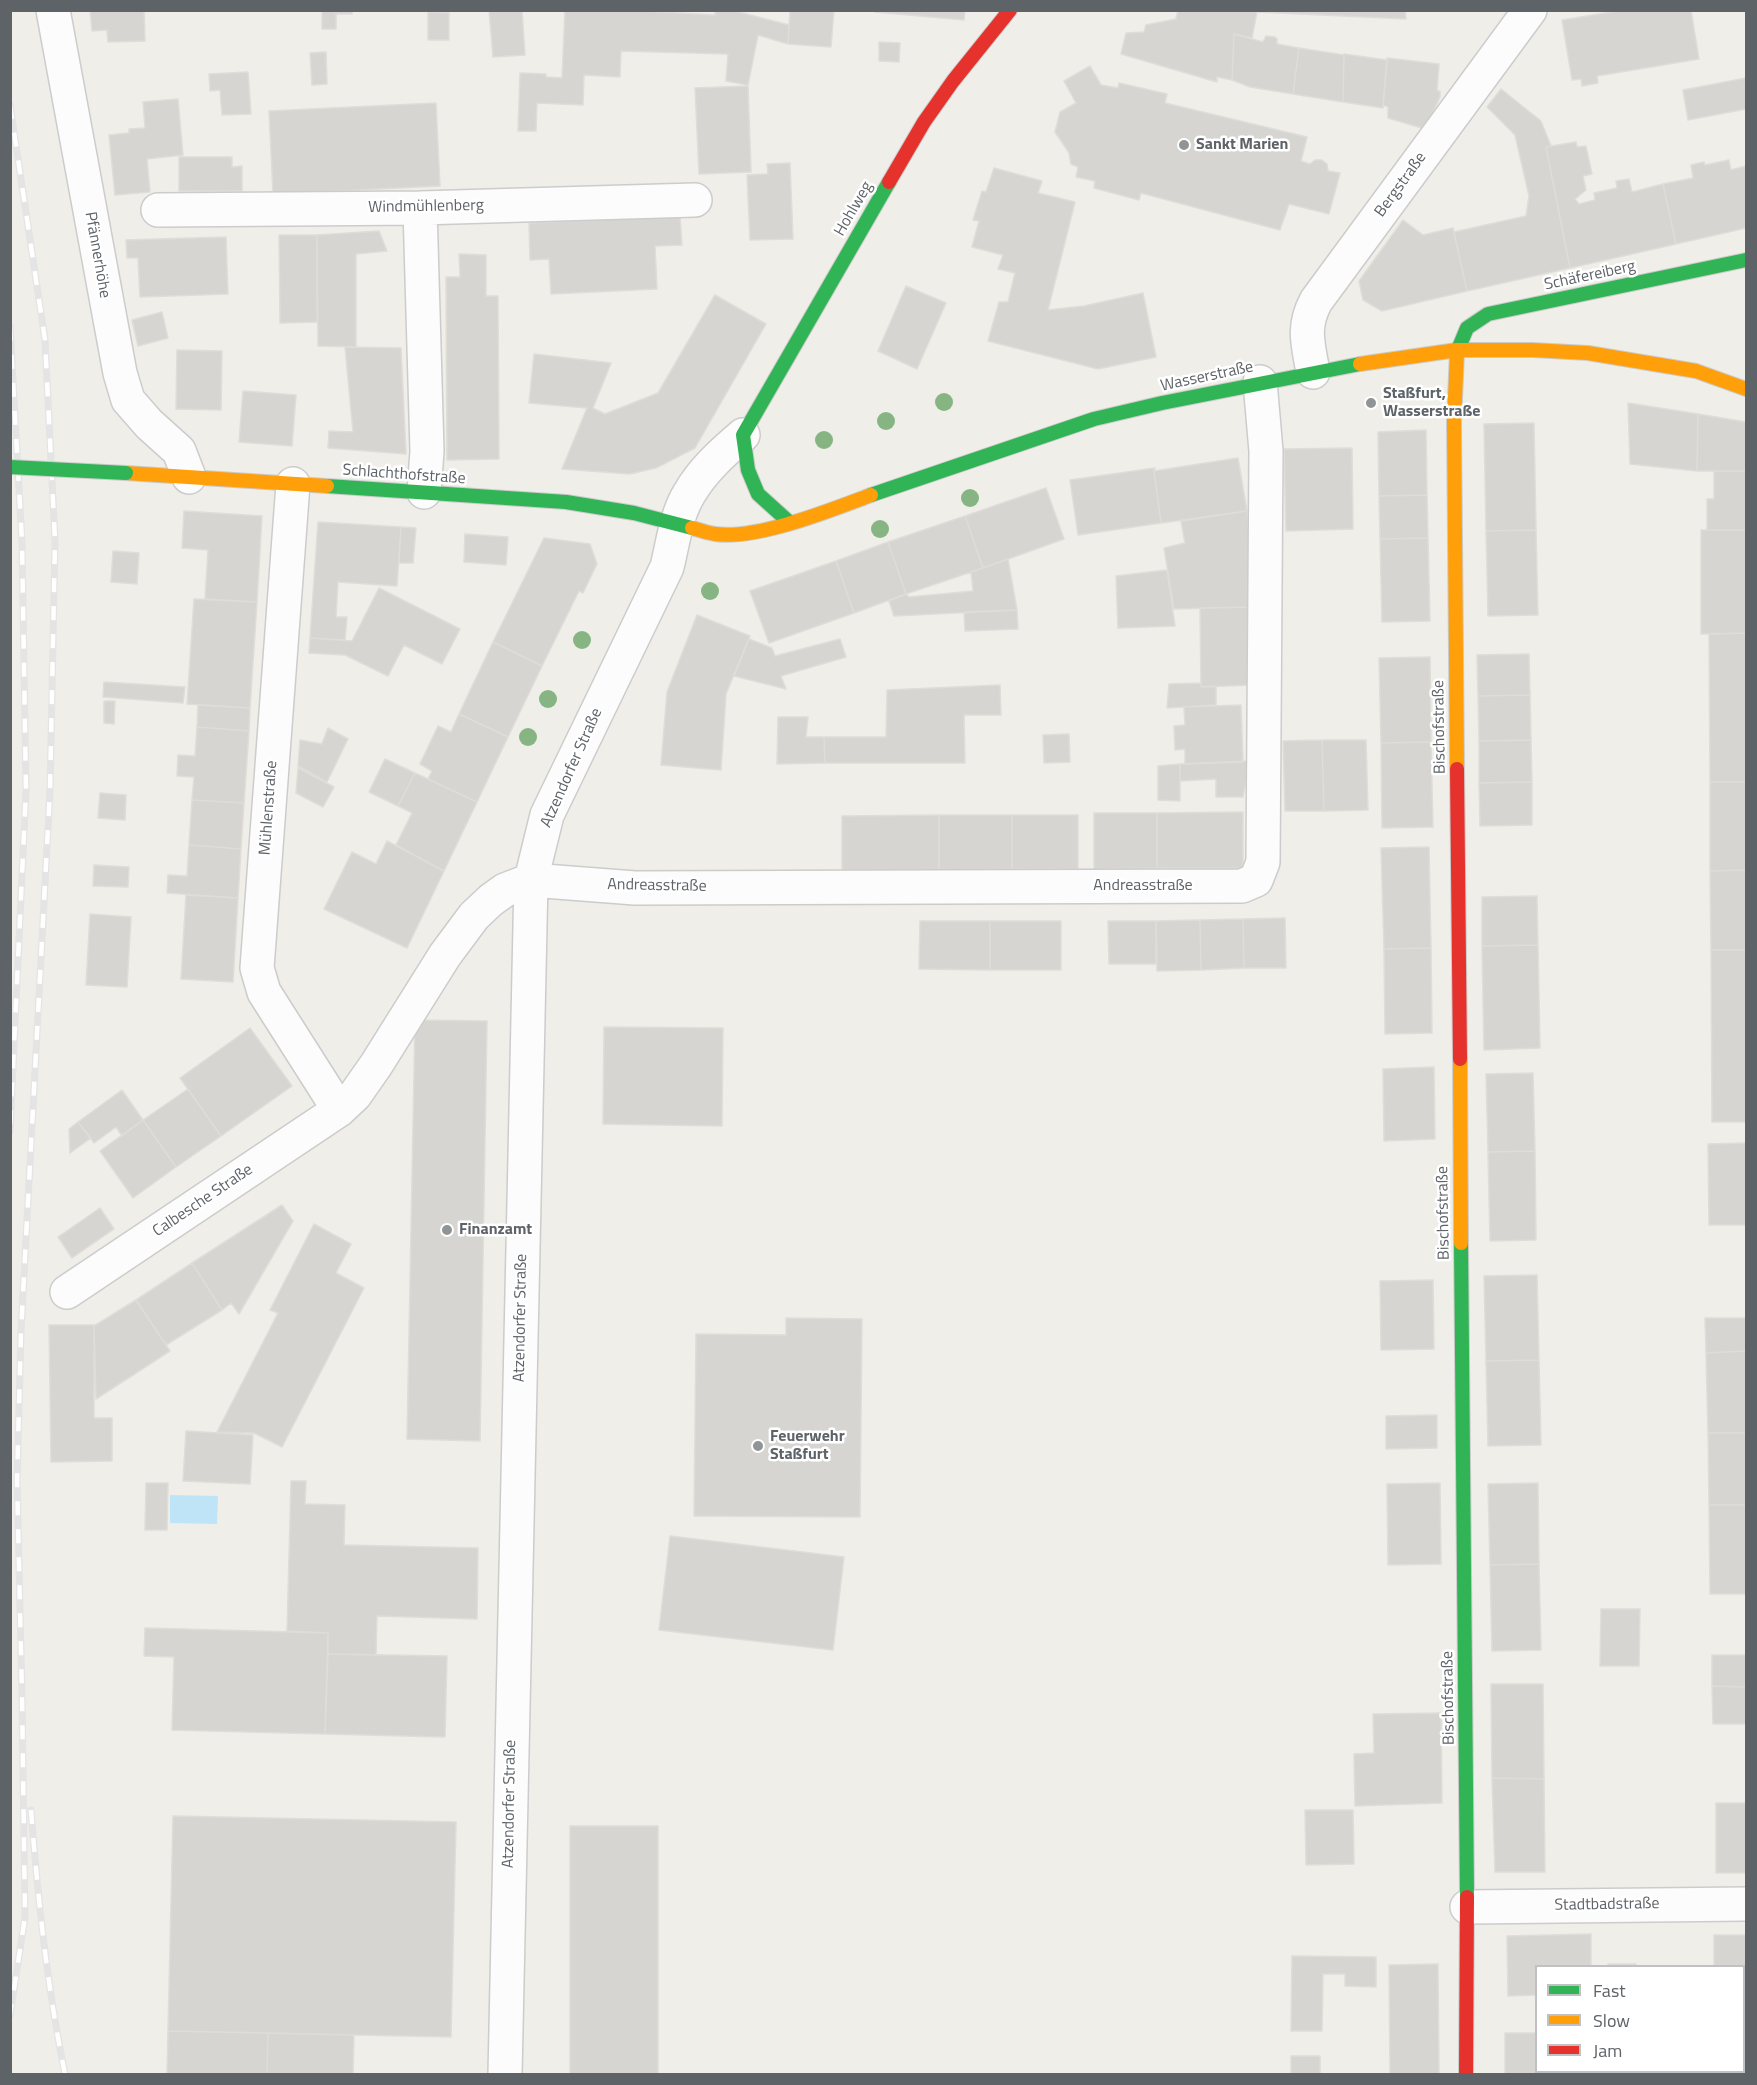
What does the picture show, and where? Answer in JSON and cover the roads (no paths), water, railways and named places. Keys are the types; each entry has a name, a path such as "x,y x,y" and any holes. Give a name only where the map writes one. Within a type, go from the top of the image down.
{"street":[{"name":"Pfännerhöhe","path":"53,10 120,373 128,399 149,424 179,451 189,477"},
{"name":"Hohlweg","path":"743,435 924,122 953,81 1010,10"},
{"name":"Bergstraße","path":"1313,372 1306,330 1308,315 1316,301 1530,10"},
{"name":"Windmühlenberg","path":"158,210 420,208 695,200"},
{"path":"420,208 428,451 424,492"},
{"name":"Schäfereiberg","path":"1457,350 1467,328 1488,314 1746,260"},
{"name":"Wasserstraße","path":"789,522 824,513 920,477 1094,419 1260,382 1406,356 1457,350 1588,353 1696,371 1746,389"},
{"name":"Bischofstraße","path":"1457,350 1454,422 1467,1907 1466,2074"},
{"name":"Andreasstraße","path":"531,880 635,888 1242,886 1256,880 1263,862 1266,451 1260,382"},
{"path":"743,435 748,470 758,494 789,522"},
{"name":"Atzendorfer Straße","path":"505,2074 531,880 548,815 667,567 677,524 688,495 716,459 743,435"},
{"name":"Schlachthofstraße","path":"10,467 566,502 634,513 677,524"},
{"name":"Mühlenstraße","path":"293,484 257,968 264,992 339,1110"},
{"path":"677,524 716,534 754,532 789,522"},
{"name":"Calbesche Straße","path":"67,1292 339,1110 355,1095 376,1065 445,955 474,916 505,890 531,880"},
{"name":"Stadtbadstraße","path":"1467,1907 1746,1904"}],"water":[{"path":"170,1495 218,1496 217,1524 170,1523"}],"railway":[{"path":"10,105 45,340 55,541 50,790 21,1332 17,1480 25,1917 10,2015"},
{"path":"10,327 22,542 26,790 10,1131"},
{"path":"31,1810 44,1943 65,2074"}],"place":[{"name":"Sankt Marien","path":"1184,145"},
{"name":"Staßfurt, Wasserstraße","path":"1371,403"},
{"name":"Finanzamt","path":"447,1230"},
{"name":"Feuerwehr Staßfurt","path":"758,1446"}]}
